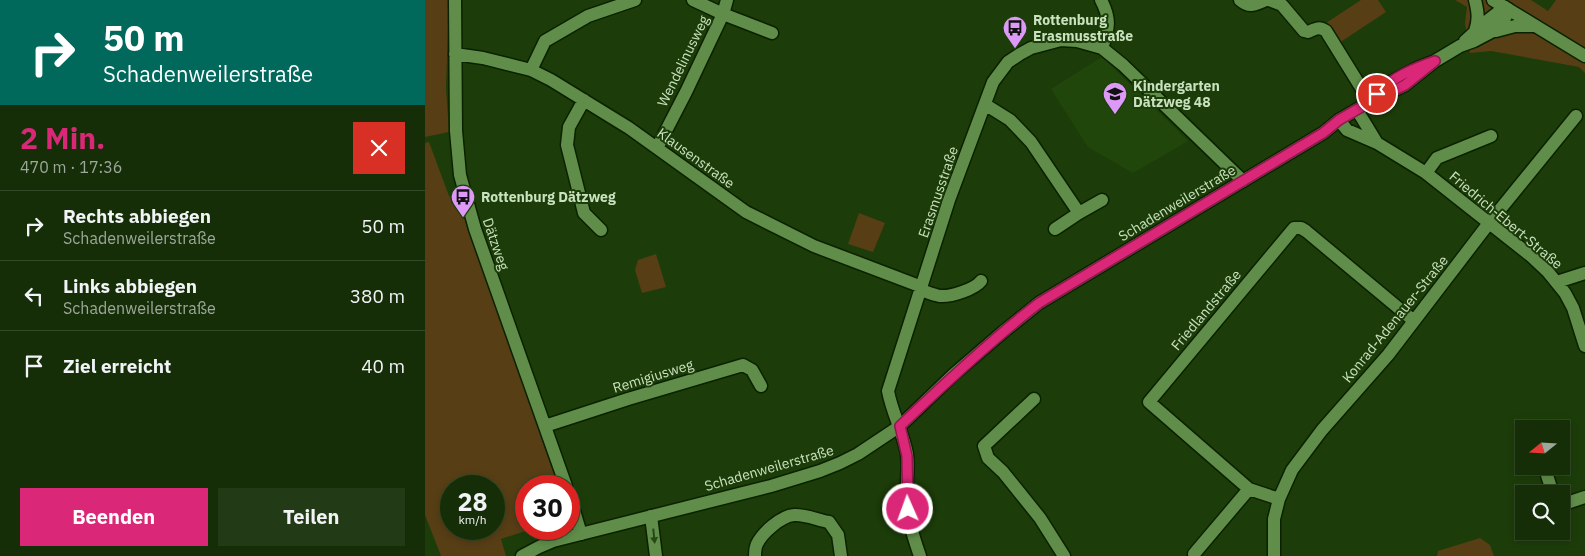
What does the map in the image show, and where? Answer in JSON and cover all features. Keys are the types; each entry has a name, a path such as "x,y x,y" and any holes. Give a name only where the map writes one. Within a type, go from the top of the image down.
{"street":[{"name":"Dätzweg","path":"455,0 456,131 460,175 475,229 562,475"},
{"path":"531,70 545,41 588,16 635,0"},
{"path":"693,0 723,14"},
{"name":"Wendelinusweg","path":"657,148 687,92 723,14 727,0"},
{"path":"1101,0 1108,18 1108,28 1102,48"},
{"path":"1240,0 1246,5 1252,6 1268,0 1282,5 1304,31 1308,32 1317,28 1326,31 1370,102"},
{"path":"1475,0 1478,12 1478,22 1475,31"},
{"path":"1502,5 1585,56"},
{"name":"Schadenweilerstraße","path":"1460,46 1502,5 1507,16 1502,24 1489,33"},
{"name":"Wendelinusweg","path":"723,14 772,33"},
{"name":"Schadenweilerstraße","path":"522,556 546,544 581,534 771,486 820,471 858,454 900,426 953,375 1039,303 1323,133 1339,120 1405,85 1435,61 1460,46 1502,28 1535,26"},
{"name":"Erasmusstraße","path":"920,556 909,521 907,456 900,426 891,406 888,391 949,200 993,82 1008,62 1031,48 1061,40 1077,41 1102,48 1123,65 1243,180"},
{"name":"Klausenstraße","path":"455,54 483,58 531,70 629,128 746,212 814,246 921,288"},
{"path":"584,100 569,127 567,145 584,213 601,230"},
{"path":"986,105 1010,120 1031,142 1079,213"},
{"name":"Friedrich-Ebert-Straße","path":"1357,110 1377,143"},
{"name":"Konrad-Adenauer-Straße","path":"1274,556 1275,519 1279,499 1292,470 1310,446 1383,361 1489,223 1576,116"},
{"name":"Friedrich-Ebert-Straße","path":"1339,120 1347,130 1377,143 1426,173 1531,256 1557,282 1573,308 1585,346"},
{"path":"1426,173 1437,158 1491,136"},
{"path":"1055,229 1102,200"},
{"name":"Friedlandstraße","path":"1279,499 1249,490 1149,402 1294,228 1301,228 1306,231 1414,321"},
{"path":"1557,282 1585,273"},
{"path":"921,288 944,296 976,287 981,281"},
{"name":"Remigiusweg","path":"545,426 743,365 752,370 761,386"},
{"path":"1034,398 983,446 988,458 1009,478 1040,518 1064,556"},
{"path":"1194,554 1249,490"},
{"path":"1570,502 1585,497"},
{"path":"755,556 756,545 763,536 783,519 797,515 829,522 838,535 841,556"},
{"path":"651,516 656,556"}],"shaded area":[{"path":"425,0 449,0 446,88 449,132 425,137"},
{"path":"1361,0 1378,0 1386,12 1339,43 1326,23"},
{"path":"1455,0 1531,0 1548,11 1556,0 1585,0 1585,73 1579,67 1491,51 1470,53 1465,23 1467,7"},
{"name":"Kindergarten Dätzweg 48","path":"1102,57 1188,141 1133,173 1088,147 1051,89"},
{"path":"429,142 449,196 461,205 554,475 515,475 515,534 505,538 505,475 440,475 440,540 501,540 506,556 441,556 425,515 425,143"},
{"path":"859,213 885,223 873,252 848,244"},
{"path":"656,254 666,287 642,293 635,270 638,260"},
{"path":"1480,538 1490,545 1494,556 1437,556 1438,551"}],"place":[{"name":"Rottenburg Erasmusstraße","path":"1015,49"},
{"name":"Kindergarten Dätzweg 48","path":"1115,115"},
{"name":"Rottenburg Dätzweg","path":"463,218"}],"route":[{"path":"908,509 907,456 900,426 953,375 1039,303 1323,133 1339,120 1405,85 1435,61 1385,85 1377,94"}]}
